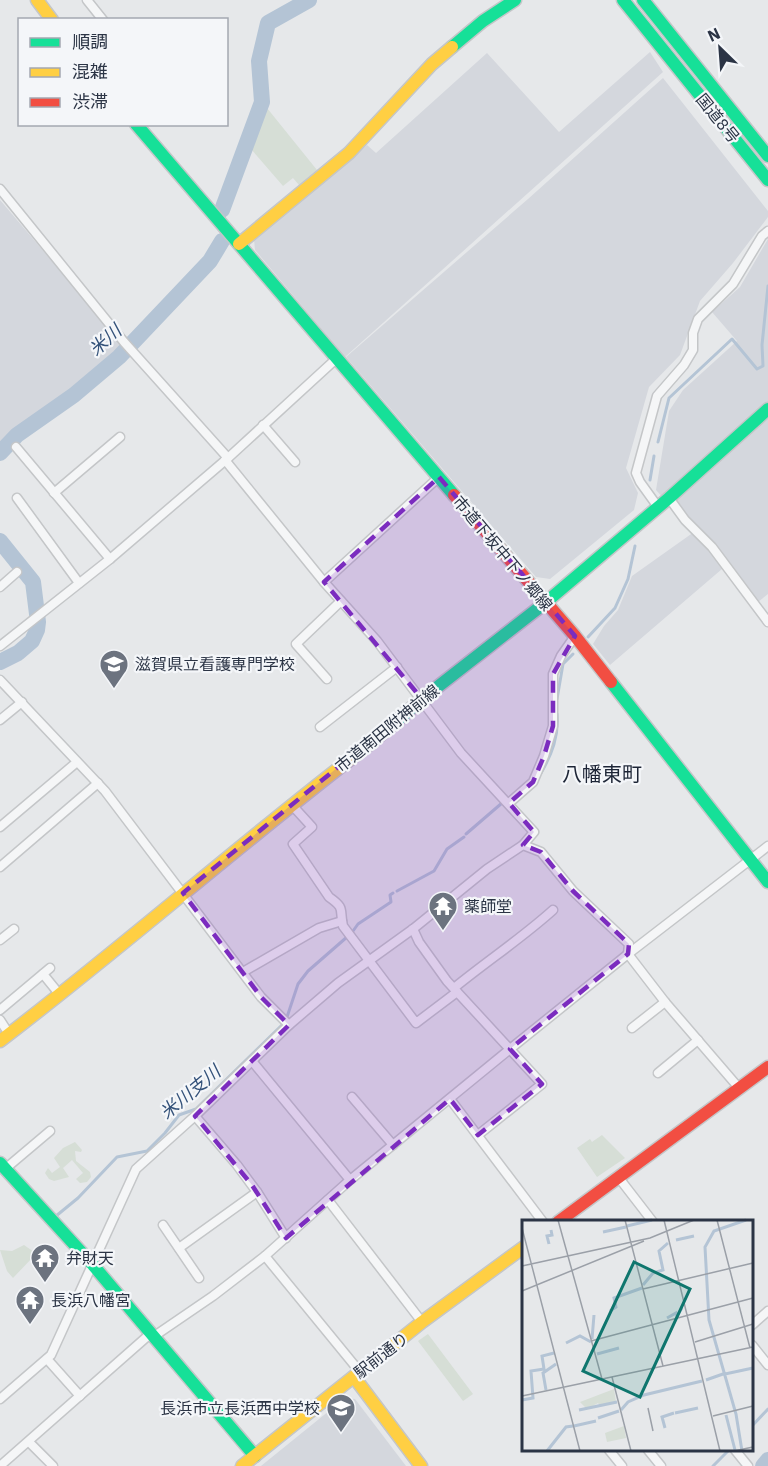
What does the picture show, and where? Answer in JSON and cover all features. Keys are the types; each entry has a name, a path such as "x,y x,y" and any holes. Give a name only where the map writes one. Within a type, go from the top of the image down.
{"main road":[{"path":"37,0 50,18"},
{"path":"239,244 349,153 432,64 483,21 516,0"},
{"name":"国道8号","path":"623,0 768,180"},
{"name":"国道8号","path":"643,0 768,156"},
{"name":"市道下坂中下ノ郷線","path":"138,126 574,636 768,882"},
{"name":"市道南田附神前線","path":"5,1038 291,804 545,603 669,498 768,409"},
{"path":"561,1220 574,1215 618,1178 768,1067"},
{"path":"2,1168 93,1265 255,1456"},
{"name":"駅前通り","path":"242,1466 422,1322 522,1248"},
{"path":"357,1374 421,1466"}],"street":[{"path":"87,0 102,18"},
{"path":"0,189 125,343 226,459 324,582 377,641 461,753 534,832 523,845 487,869 413,929 338,983 289,1025 195,1116 135,1169 51,1355 0,1399"},
{"path":"658,507 636,473 657,396 684,365 693,350 693,333 698,319 733,284 762,236 768,231"},
{"path":"0,646 110,559 226,459 336,359"},
{"path":"263,425 295,462"},
{"path":"54,493 120,437"},
{"path":"16,447 110,559"},
{"path":"324,582 439,477"},
{"path":"17,498 79,583"},
{"path":"669,498 685,520 712,547 768,622"},
{"path":"0,587 17,572"},
{"path":"327,680 296,644 341,601"},
{"path":"509,803 533,782 544,756 553,726 553,674 574,636"},
{"path":"320,727 397,667"},
{"path":"0,680 98,783 261,997 289,1025"},
{"path":"0,720 22,702"},
{"path":"0,828 77,762"},
{"path":"0,867 98,783"},
{"path":"291,804 312,827 293,844 329,897 338,903 343,912 343,926 416,1023 486,962 524,936 553,910"},
{"path":"523,845 541,852 573,891 629,944 628,954 664,1002 739,1088"},
{"path":"0,1466 152,1336 213,1296 265,1256 350,1180 510,1049 768,846"},
{"path":"243,972 319,928 342,921"},
{"path":"0,940 14,929"},
{"path":"413,929 419,942 456,990 542,1084 478,1135"},
{"path":"0,1010 47,971 60,995"},
{"path":"632,1028 664,1002"},
{"path":"0,1020 5,1038"},
{"path":"658,1073 698,1040"},
{"path":"252,1060 350,1180"},
{"path":"352,1096 393,1145"},
{"path":"450,1099 542,1220"},
{"path":"195,1116 257,1192 286,1238"},
{"path":"2,1168 50,1131"},
{"path":"618,1178 652,1220"},
{"path":"179,1248 257,1192"},
{"path":"328,1200 422,1322"},
{"path":"163,1225 199,1278"},
{"path":"265,1256 357,1374"},
{"path":"753,1324 768,1311"},
{"path":"753,1347 768,1365"},
{"path":"47,1359 80,1396"},
{"path":"29,1442 53,1466"},
{"path":"611,1451 622,1466"},
{"path":"650,1451 661,1466"},
{"path":"737,1451 748,1466"}],"highlighted area":[{"path":"439,477 575,636 553,674 553,726 544,756 533,782 509,803 534,832 523,845 541,852 573,891 629,944 628,954 510,1049 542,1084 478,1135 450,1099 286,1238 252,1185 195,1116 289,1025 261,997 183,893 422,699 324,582"}],"shaded area":[{"path":"650,52 663,72 345,357 255,250 254,239 367,145 376,153 487,53 559,132"},
{"path":"663,78 768,211 768,217 700,301 680,355 649,387 626,468 638,493 634,510 550,579 536,577 346,357"},
{"path":"267,108 317,170 299,185 293,178 283,186 251,149"},
{"path":"0,200 123,345 90,377 6,436 0,443"},
{"path":"768,239 768,594 758,602 729,563 610,665 593,644 604,626 618,610 632,576 694,532 656,490 669,411 683,390 737,341 712,312 740,287"},
{"path":"602,1135 625,1158 597,1177 577,1148 590,1139 592,1142"},
{"path":"75,1142 82,1150 81,1152 75,1151 76,1161 90,1172 91,1177 87,1182 80,1183 76,1179 83,1173 72,1160 63,1168 69,1177 54,1181 49,1179 45,1173 48,1168 52,1173 60,1167 54,1158 63,1148"},
{"path":"24,1245 34,1252 31,1255 33,1257 13,1278 7,1271 0,1250 12,1251"},
{"path":"428,1334 473,1394 463,1401 418,1341"},
{"name":"長浜市立長浜西中学校","path":"345,1398 355,1399 406,1466 261,1466"}],"waterway":[{"name":"米川","path":"222,210 262,102 259,61 268,23 309,0"},
{"name":"米川","path":"0,453 17,435 74,395 119,357 210,261 222,241"},
{"name":"米川支川","path":"658,442 669,398 732,339 757,369 763,366 762,345 768,286"},
{"name":"米川支川","path":"650,480 654,456"},
{"name":"米川","path":"0,541 33,582 38,622 32,641 18,653 0,662"},
{"name":"米川支川","path":"588,637 615,608 628,579 635,546"},
{"name":"米川支川","path":"557,699 563,664 573,654"},
{"name":"米川支川","path":"541,773 554,745 557,714"},
{"name":"米川支川","path":"466,834 502,803 505,803"},
{"name":"米川支川","path":"397,891 434,871 447,849 464,837"},
{"name":"米川支川","path":"353,931 358,924 391,902 390,895 393,893"},
{"name":"米川支川","path":"286,1020 298,984 308,971 347,937"},
{"name":"米川支川","path":"56,1216 78,1198 117,1157 147,1151 179,1115 196,1109 283,1024"},
{"path":"753,1425 768,1409"},
{"path":"713,1466 728,1451"},
{"path":"763,1466 768,1460"}],"traffic: fast":[{"path":"452,47 483,21 515,0"},
{"path":"623,0 768,180"},
{"path":"643,0 768,156"},
{"path":"138,126 454,495"},
{"path":"370,744 422,699 545,603 669,498 768,409"},
{"path":"611,682 768,882"},
{"path":"0,1163 93,1265 255,1456"}],"traffic: slow":[{"path":"37,0 50,18"},
{"path":"239,244 349,153 432,64 452,47"},
{"path":"0,1041 370,744"},
{"path":"242,1466 422,1322 522,1248"},
{"path":"354,1377 421,1466"}],"traffic: jam":[{"path":"454,495 575,636 611,682"},
{"path":"561,1220 768,1067"}],"place":[{"name":"滋賀県立看護専門学校","path":"114,690"},
{"name":"薬師堂","path":"443,932"},
{"name":"弁財天","path":"45,1284"},
{"name":"長浜八幡宮","path":"30,1326"},
{"name":"長浜市立長浜西中学校","path":"341,1434"}],"district":[{"name":"八幡東町","path":"602,773"}]}
